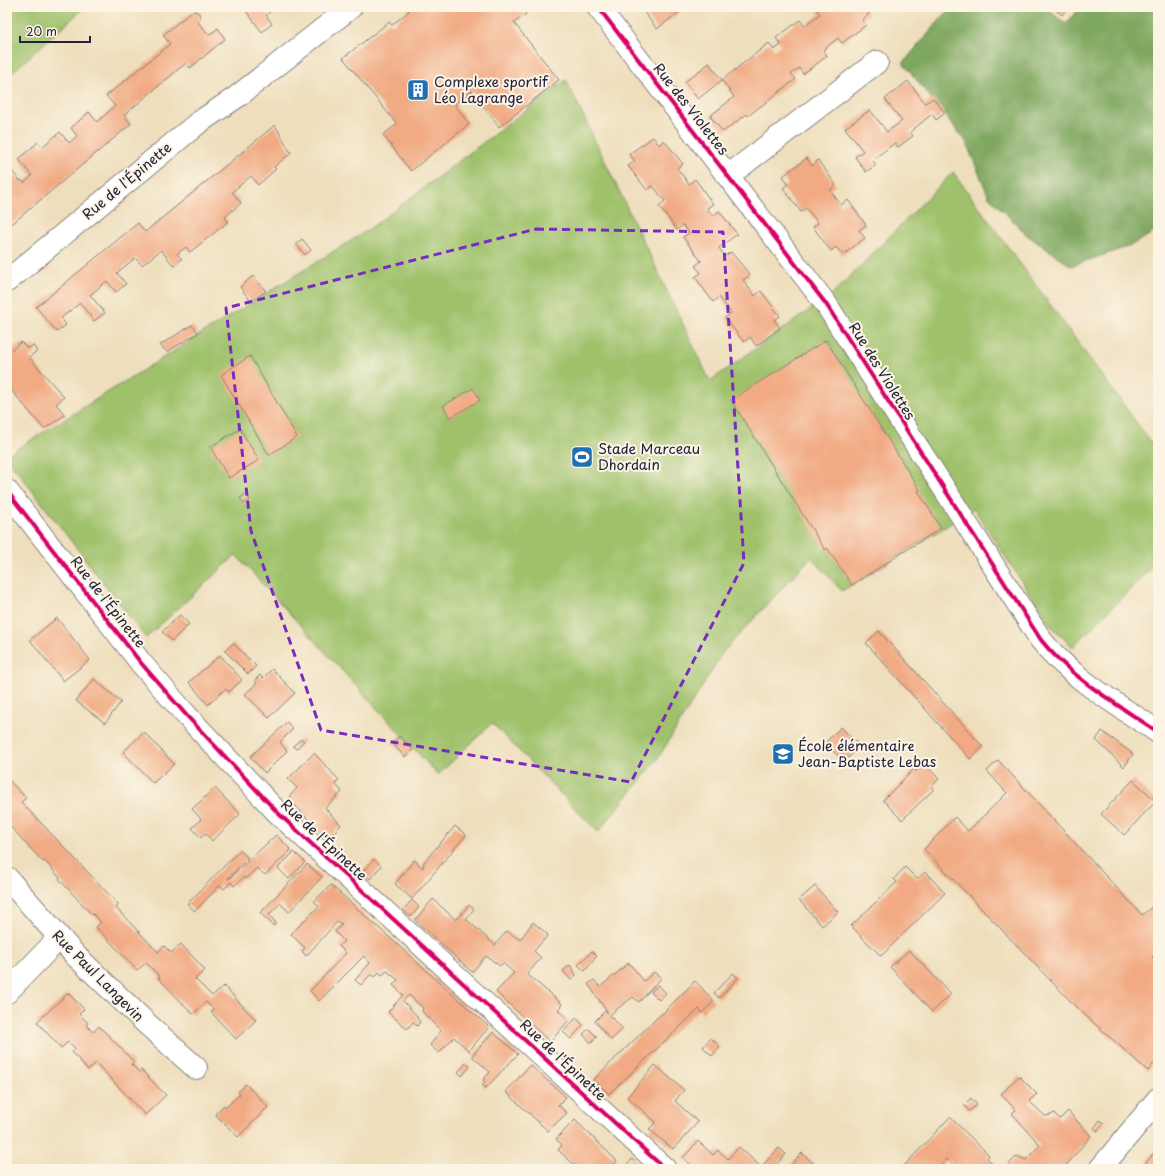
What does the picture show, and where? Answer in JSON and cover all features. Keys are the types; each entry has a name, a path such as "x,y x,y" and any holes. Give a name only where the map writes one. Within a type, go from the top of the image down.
{"street":[{"name":"Rue de l'Épinette","path":"7,281 198,122 250,86 351,7"},
{"name":"Rue des Violettes","path":"598,7 826,304 1041,640 1059,660 1082,680 1158,732"},
{"name":"Rue des Violettes","path":"728,176 877,62"},
{"name":"Rue de l'Épinette","path":"7,491 141,663 187,716 279,814 665,1169"},
{"name":"Rue Paul Langevin","path":"7,878 59,938 94,974 196,1068"},
{"path":"7,992 59,938"},
{"path":"1100,1169 1158,1099"}],"highlighted area":[{"path":"536,229 723,232 744,563 631,782 321,730 251,531 226,308"}],"green space":[{"path":"7,7 85,7 7,77"},
{"path":"951,7 1045,7 1066,24 1080,7 1158,7 1158,230 1130,246 1071,266 1028,236 989,197 965,140 903,63"},
{"name":"Stade Marceau Dhordain","path":"566,80 710,381 835,292 953,172 1158,452 1158,561 1073,647 1051,626 974,509 842,591 811,557 723,652 657,760 598,832 492,723 438,775 236,555 146,638 7,458 7,455 368,230"}],"building":[{"path":"243,7 276,7 266,15 272,24 262,32"},
{"name":"Complexe sportif Léo Lagrange","path":"521,7 526,14 514,23 559,80 499,127 472,91 455,105 469,124 411,171 383,135 397,124 343,58 389,22 392,25 409,11 406,8"},
{"path":"640,7 686,7 657,29"},
{"path":"864,7 869,14 862,20 866,25 842,43 838,38 823,50 827,56 803,74 799,68 791,74 796,79 748,116 747,114 723,132 710,116 734,97 722,80 769,43 774,50 781,45 776,38 800,20 804,26 820,14 815,8"},
{"path":"1052,7 1068,7 1062,15"},
{"path":"195,11 199,13 200,17 198,22 209,35 218,28 225,39 190,68 186,63 124,115 131,124 7,228 7,175 12,171 20,181 22,180 24,183 32,176 19,159 38,142 42,147 60,132 69,143 77,136 71,128 89,112 97,122 115,106 106,96 170,44 163,35 191,12"},
{"path":"709,63 722,80 698,99 685,82"},
{"path":"908,81 925,103 933,98 945,113 936,120 932,114 910,132 913,136 898,147 895,143 872,160 876,165 866,172 855,157 863,151 845,128 870,110 887,132 902,121 885,99"},
{"path":"275,125 291,153 274,167 276,169 258,185 251,176 232,192 241,203 225,217 228,222 190,252 186,247 177,254 182,259 174,266 161,250 142,265 135,258 117,273 126,284 116,292 107,281 90,295 105,313 94,321 80,303 61,318 66,325 57,332 36,307 138,223 145,232"},
{"path":"653,137 659,145 664,140 683,164 677,168 689,184 695,179 713,204 707,208 713,216 719,211 737,234 719,248 725,256 731,252 750,275 743,280 755,296 761,291 780,316 774,320 780,328 756,346 750,337 744,342 725,318 731,313 719,297 713,302 695,277 701,273 695,266 701,261 683,237 689,233 683,225 677,230 659,206 665,201 653,186 647,190 628,166 635,161 629,154"},
{"path":"807,158 812,166 818,160 836,185 830,190 841,205 848,200 866,225 859,230 865,238 843,255 836,247 831,251 813,227 818,223 806,208 801,212 783,188 788,184 783,176"},
{"path":"302,239 311,250 305,255 296,244"},
{"path":"253,276 266,291 251,301 240,287"},
{"path":"192,325 198,333 167,352 160,345"},
{"path":"826,340 920,490 918,491 941,528 852,585 827,548 825,550 731,400"},
{"path":"21,342 28,349 33,345 37,351 29,357 64,397 56,404 65,415 44,429 7,385 7,347 10,351"},
{"path":"250,356 297,437 269,455 221,375"},
{"path":"473,388 480,400 450,418 443,406"},
{"path":"240,429 259,460 229,478 210,447"},
{"path":"246,494 250,500 244,504 240,498"},
{"path":"180,615 189,624 172,641 162,632"},
{"path":"57,618 90,660 63,681 30,640"},
{"path":"879,631 983,747 970,759 866,643"},
{"path":"233,643 256,666 248,674 225,651"},
{"path":"220,655 242,680 229,692 225,689 208,705 189,682"},
{"path":"272,669 295,693 269,718 245,694 257,683 255,680 260,675 263,678"},
{"path":"94,679 121,702 105,723 76,701"},
{"path":"287,722 293,729 280,742 287,751 265,773 250,757"},
{"path":"841,727 860,746 844,762 825,743"},
{"path":"1102,731 1133,754 1124,767 1096,740"},
{"path":"144,732 174,764 153,783 123,752"},
{"path":"400,736 413,750 405,757 392,743"},
{"path":"301,739 304,741 296,749 293,746"},
{"path":"314,753 339,780 335,783 342,792 325,808 341,825 327,839 288,798 297,788 288,779"},
{"path":"998,760 1142,915 1158,902 1158,952 1152,957 1158,964 1158,1058 1148,1071 1077,1008 924,849 955,817 968,831 1007,793 987,771"},
{"path":"924,763 939,779 931,787 934,789 902,820 883,800 914,769 916,771"},
{"path":"7,778 26,798 21,802 119,905 116,908 158,952 164,946 171,953 181,944 205,970 195,979 212,996 224,986 256,1020 236,1039 211,1012 214,1010 206,1002 193,1014 158,978 160,977 146,963 137,970 96,927 101,922 93,914 92,915 59,879 60,878 45,861 43,862 7,823"},
{"path":"1133,780 1156,801 1124,835 1101,814"},
{"path":"215,788 240,814 212,841 205,833 201,838 192,828 201,819 192,809"},
{"path":"455,826 466,835 412,899 395,884 414,860 423,868 424,862"},
{"path":"276,835 291,850 265,875 257,868 245,879 244,877 234,886 231,882 224,889 220,885 195,911 187,904 240,850 248,858 228,878 229,879"},
{"path":"294,852 305,862 289,879 278,868"},
{"path":"374,859 381,866 370,879 362,872"},
{"path":"307,864 322,877 289,912 280,903 269,915 276,923 274,926 260,913"},
{"path":"905,867 917,879 925,872 945,893 881,956 851,926 897,882 894,879"},
{"path":"331,885 489,1027 469,1051 454,1037 439,1053 430,1045 441,1031 422,1011 423,1008 409,995 403,1001 417,1016 420,1022 417,1026 413,1022 407,1029 388,1012 403,995 393,985 398,980 387,971 382,975 379,972 375,977 371,974 361,985 355,980 370,963 364,956 319,1001 310,991 346,953 339,946 344,941 335,932 342,924 337,922 306,956 302,951 305,948 291,934 319,906 314,901"},
{"path":"815,886 838,912 822,926 799,900"},
{"path":"433,899 456,920 469,905 474,909 466,919 495,945 507,931 520,940 533,922 548,935 534,951 541,958 527,974 562,1004 558,1010 569,1020 550,1042 496,992 514,973 503,963 500,966 486,956 472,972 415,920"},
{"path":"412,900 419,907 411,917 403,910"},
{"path":"909,950 951,994 932,1012 890,967"},
{"path":"592,951 597,956 585,971 578,965"},
{"path":"629,963 644,981 654,972 661,978 639,1002 633,997 609,1015 623,1029 611,1040 595,1021 605,1011 608,1013 588,984 594,980 600,987"},
{"path":"570,965 576,975 571,980 563,971"},
{"path":"733,973 738,978 719,998 714,993"},
{"path":"695,981 714,1001 702,1013 699,1009 609,1094 593,1080 662,1014"},
{"path":"658,985 666,993 659,1000 651,992"},
{"path":"68,993 84,1009 79,1014 88,1023 86,1025 93,1032 99,1026 134,1062 131,1064 139,1072 141,1070 166,1095 145,1115 96,1063 88,1070 72,1052 76,1049 68,1042 61,1048 37,1022"},
{"path":"576,1018 583,1025 571,1039 563,1032"},
{"path":"589,1029 597,1037 591,1043 583,1034"},
{"path":"493,1032 518,1054 486,1088 482,1085 485,1082 483,1080 490,1072 472,1056"},
{"path":"711,1038 720,1047 712,1056 703,1047"},
{"path":"466,1063 470,1067 462,1076 458,1072"},
{"path":"530,1065 566,1097 558,1105 567,1113 548,1131 506,1092"},
{"path":"655,1065 684,1090 675,1101 698,1122 673,1149 649,1129 656,1122 627,1097"},
{"path":"1019,1076 1037,1094 1029,1101 1045,1116 1054,1113 1060,1119 1068,1111 1091,1136 1063,1169 1004,1169 1017,1156 1026,1160 1040,1145 1012,1113 1016,1110 1001,1094"},
{"path":"246,1084 268,1107 238,1137 215,1114 224,1105 226,1107 240,1094 238,1092"},
{"path":"971,1098 977,1105 969,1111 964,1105"},
{"path":"950,1117 989,1155 987,1158 997,1169 958,1169 947,1159 938,1169 901,1169"},
{"path":"575,1120 617,1161 609,1169 579,1169 558,1150 562,1145 556,1139"},
{"path":"1100,1120 1104,1123 1097,1131 1094,1128"},
{"path":"698,1141 713,1155 718,1150 728,1159 739,1147 761,1167 779,1148 786,1154 772,1169 696,1169 683,1158"},
{"path":"1158,1148 1158,1169 1141,1169 1156,1150"},
{"path":"802,1153 819,1169 787,1169"},
{"path":"632,1159 642,1169 623,1169"}],"cycle path":[{"path":"598,7 826,304 1041,640 1053,654 1081,679 1158,732"},
{"path":"7,491 141,663 187,716 279,814 665,1169"}],"place":[{"name":"Complexe sportif Léo Lagrange","path":"418,90"},
{"name":"Stade Marceau Dhordain","path":"582,457"},
{"name":"École élémentaire Jean-Baptiste Lebas","path":"783,754"}]}
